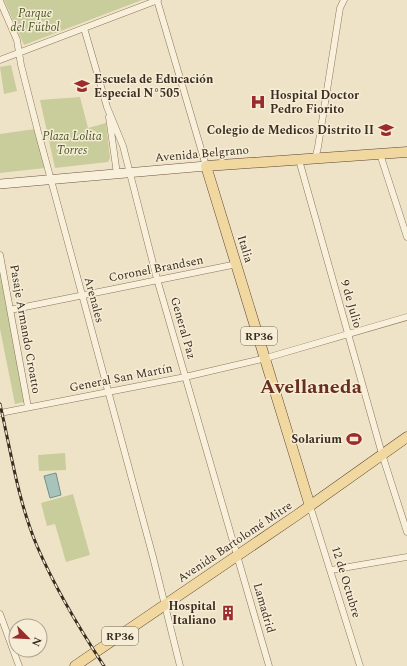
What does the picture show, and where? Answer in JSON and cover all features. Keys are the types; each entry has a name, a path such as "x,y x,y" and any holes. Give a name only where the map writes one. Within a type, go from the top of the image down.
{"main road":[{"name":"Avenida Belgrano","path":"0,184 206,166 407,152"},
{"name":"Italia","path":"206,166 266,358 310,506"},
{"name":"Avenida Bartolomé Mitre","path":"75,666 310,506 407,437"}],"street":[{"path":"0,60 158,0"},
{"name":"Italia","path":"158,0 206,166"},
{"path":"315,159 340,8 344,0"},
{"name":"Arenales","path":"0,1 17,40 18,53 52,179 81,296 165,605 180,666"},
{"name":"General Paz","path":"84,28 107,107 121,140 157,279 237,556"},
{"name":"General Paz","path":"107,107 117,174"},
{"path":"380,154 407,238"},
{"name":"9 de Julio","path":"299,160 382,454 407,532"},
{"name":"Pasaje Armando Croatto","path":"0,255 28,407"},
{"name":"Coronel Brandsen","path":"10,310 237,264"},
{"name":"General San Martín","path":"0,413 185,377 266,358 348,335 407,316"},
{"name":"12 de Octubre","path":"310,506 360,666"},
{"name":"Lamadrid","path":"237,556 269,666"},
{"path":"331,570 407,557"},
{"path":"0,614 19,666"}],"green space":[{"name":"Parque del Fútbol","path":"4,0 142,0 24,45"},
{"path":"11,65 17,91 4,94 0,67"},
{"name":"Plaza Lolita Torres","path":"80,97 88,128 106,123 110,158 108,162 55,168 40,100"},
{"path":"35,129 45,168 0,173 0,134"},
{"path":"0,267 24,402 15,404 0,329"},
{"path":"65,453 66,470 39,471 38,455"},
{"path":"73,494 90,555 66,562 55,524 47,526 41,503"}],"water":[{"path":"56,473 61,495 50,498 44,476"}],"railway":[{"path":"0,404 20,494 30,529 68,608 104,666"}],"place":[{"name":"Escuela de Educación Especial N°505","path":"82,86"},
{"name":"Hospital Doctor Pedro Fiorito","path":"258,102"},
{"name":"Colegio de Medicos Distrito II","path":"386,130"},
{"name":"Solarium","path":"354,439"},
{"name":"Hospital Italiano","path":"228,613"}],"district":[{"name":"Avellaneda","path":"311,387"}]}
